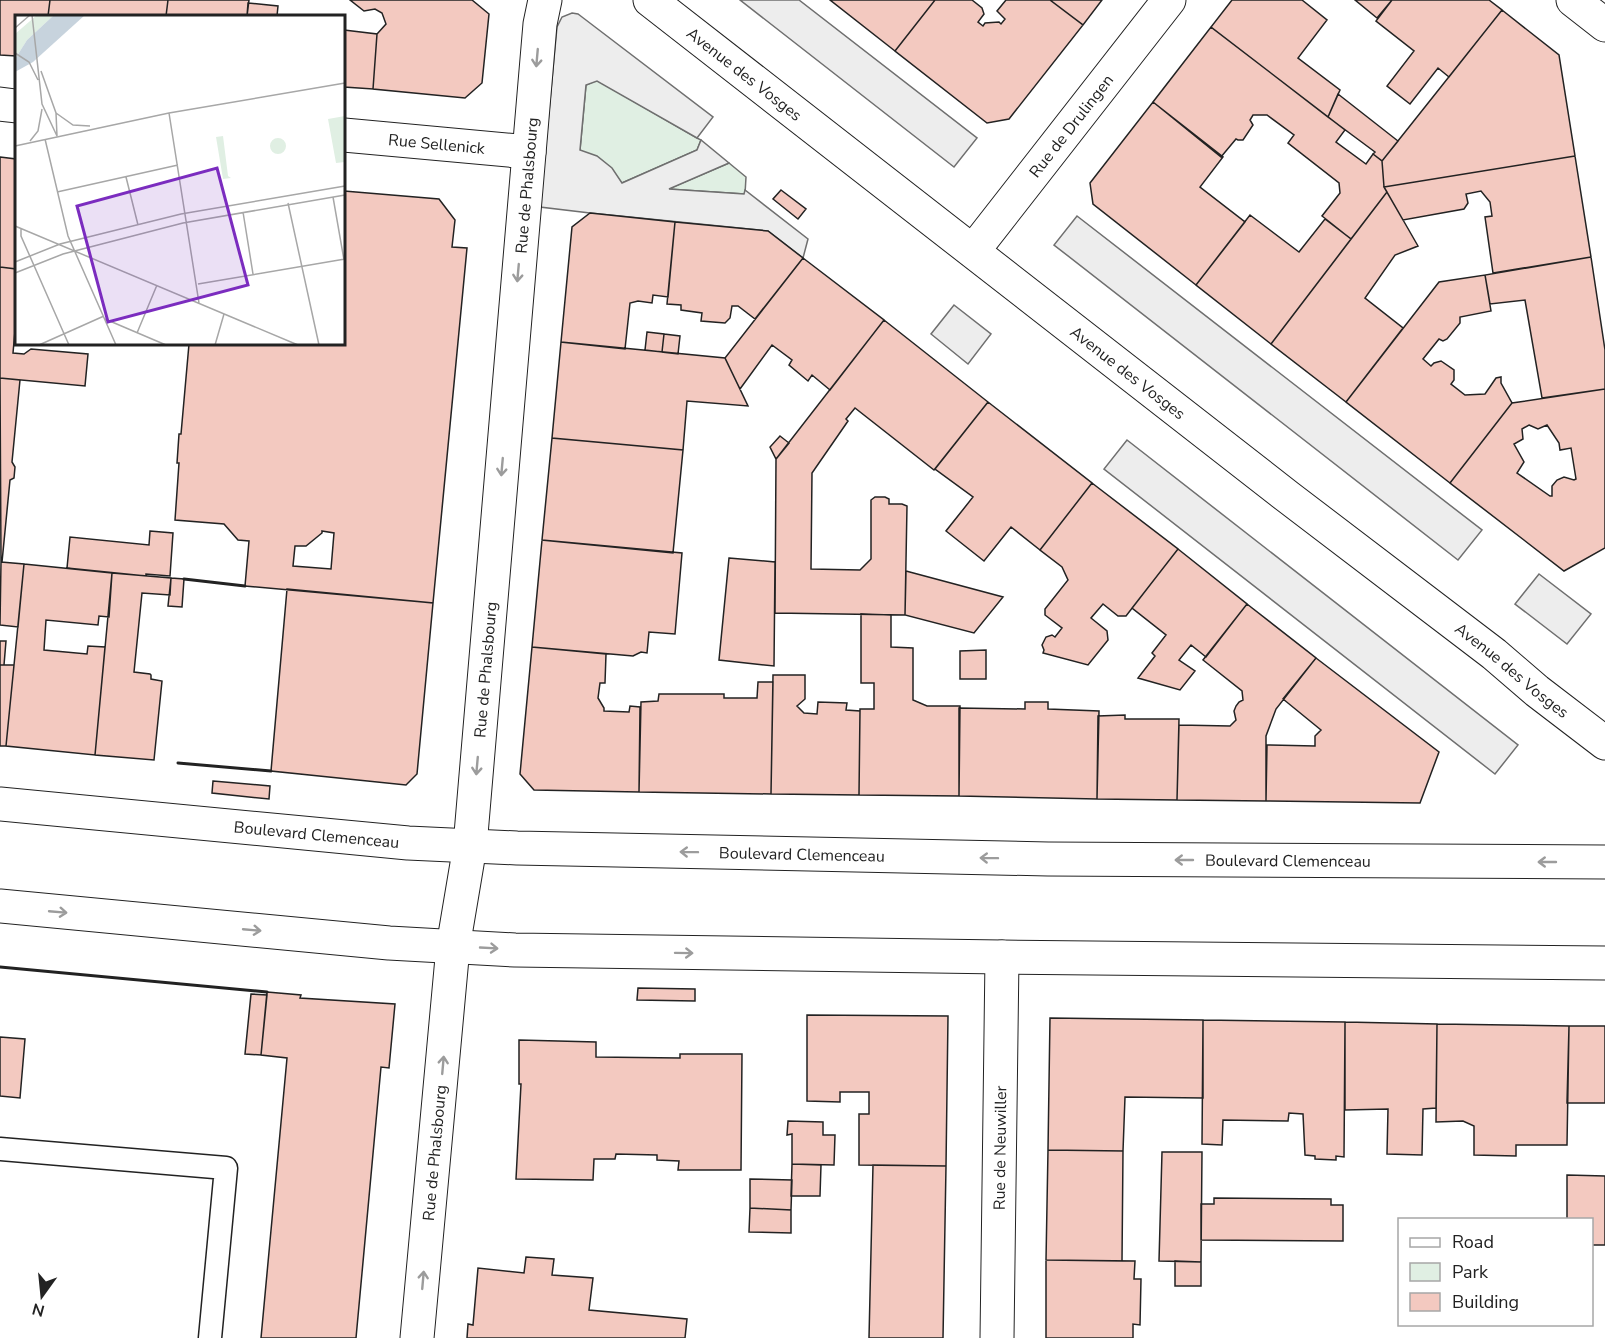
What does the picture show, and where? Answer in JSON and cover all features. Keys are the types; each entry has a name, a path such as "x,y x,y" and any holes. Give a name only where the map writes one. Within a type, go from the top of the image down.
{"street":[{"name":"Rue de Phalsbourg","path":"417,1338 453,947 470,846 540,24 545,0"},
{"name":"Avenue des Vosges","path":"650,0 1297,504 1494,654 1537,691 1605,743"},
{"name":"Rue de Drulingen","path":"973,251 1169,0"},
{"path":"1573,0 1605,25"},
{"path":"0,104 15,106"},
{"name":"Rue Sellenick","path":"345,135 529,152"},
{"name":"Boulevard Clemenceau","path":"0,804 408,843 529,849 1048,859 1605,862"},
{"path":"0,906 388,943 537,950 1605,963"},
{"name":"Rue de Neuwiller","path":"997,1338 1002,957"}],"lane":[{"path":"0,1149 226,1168 210,1338"}],"green space":[{"path":"597,80 701,140 697,150 622,183 580,150 586,85"},
{"path":"729,163 746,177 745,194 668,189"}],"shaded area":[{"path":"740,0 799,0 977,138 954,167"},
{"path":"572,13 578,14 713,117 697,138 597,81 586,85 580,150 597,156 612,168 622,183 697,150 701,140 729,163 669,189 744,194 745,190 808,239 803,258 768,231 540,207 557,27 562,17"},
{"path":"1077,216 1482,530 1458,560 1054,245"},
{"path":"954,305 991,334 968,364 931,334"},
{"path":"1127,440 1518,745 1495,774 1104,469"},
{"path":"1539,574 1591,614 1567,644 1515,604"}],"building":[{"path":"0,0 50,0 48,15 15,15 15,56 0,55"},
{"path":"50,0 168,0 166,15 48,15"},
{"path":"168,0 249,0 247,15 166,15"},
{"path":"350,0 472,0 489,14 482,83 465,98 373,89 377,34 386,24 382,13 375,9 364,11"},
{"path":"830,0 935,0 895,51"},
{"path":"935,0 972,0 982,8 984,14 978,22 983,26 985,23 999,22 1001,24 1005,19 997,11 1006,0 1050,0 1083,25 1009,119 987,123 895,51"},
{"path":"1050,0 1102,0 1083,25"},
{"path":"1232,0 1302,0 1327,20 1298,58 1340,90 1328,117 1211,27"},
{"path":"1355,0 1392,0 1377,18"},
{"path":"1392,0 1489,0 1502,10 1449,77 1438,68 1410,104 1387,86 1414,51 1376,21"},
{"path":"248,3 278,6 277,15 247,15"},
{"path":"1502,10 1559,55 1575,156 1384,187 1382,161"},
{"path":"1211,27 1345,130 1336,142 1366,164 1373,154 1382,161 1384,187 1387,192 1351,239 1322,216 1340,193 1339,183 1288,143 1294,135 1267,115 1253,115 1250,120 1253,125 1243,140 1236,139 1221,157 1153,102"},
{"path":"345,30 377,34 373,89 345,87"},
{"path":"1338,94 1398,141 1382,161 1373,154 1375,152 1328,117"},
{"path":"1153,102 1223,157 1200,187 1245,222 1196,285 1093,204 1090,183"},
{"path":"1575,156 1591,257 1493,273 1485,217 1492,216 1490,202 1481,191 1466,194 1468,203 1464,209 1403,220 1384,187"},
{"path":"0,157 15,159 15,269 0,267"},
{"path":"781,190 806,209 798,219 773,199"},
{"path":"345,191 439,199 455,220 452,247 467,248 433,603 245,586 249,541 238,540 224,524 175,520 179,434 181,434 189,345 345,345","holes":["322,531 334,533 331,569 293,566 295,546 306,546"]},
{"path":"1387,192 1418,246 1395,255 1365,298 1403,328 1346,402 1271,344"},
{"path":"590,213 675,222 668,297 653,295 652,303 638,301 630,303 625,349 561,342 572,227"},
{"path":"1250,215 1299,252 1325,219 1351,239 1271,344 1196,285"},
{"path":"675,222 768,231 803,258 755,319 738,306 732,306 730,318 725,323 701,321 702,313 681,310 681,305 667,304"},
{"path":"1591,257 1605,350 1605,389 1542,398 1525,300 1490,304 1485,275"},
{"path":"803,258 884,320 830,390 812,375 808,381 789,365 792,360 772,345 740,389 725,358"},
{"path":"0,267 15,269 13,353 24,354 31,349 88,354 85,386 0,378"},
{"path":"1485,275 1491,311 1460,317 1460,323 1447,339 1443,341 1439,339 1423,359 1431,366 1441,361 1454,370 1454,380 1451,384 1465,395 1485,394 1496,378 1501,377 1501,383 1512,403 1450,483 1346,402 1439,282"},
{"path":"884,320 988,402 934,470 855,408 812,473 811,569 860,570 871,559 871,500 875,497 885,497 889,499 889,504 907,506 905,615 775,613 776,459"},
{"path":"647,332 664,334 662,352 645,350"},
{"path":"664,334 680,336 678,354 662,352"},
{"path":"561,342 725,358 748,406 687,401 683,450 552,438"},
{"path":"0,378 20,380 12,462 15,467 14,478 10,480 2,562 1,562"},
{"path":"1605,389 1605,548 1564,571 1450,483 1512,403","holes":["1529,425 1538,429 1547,425 1559,443 1560,450 1571,448 1576,479 1564,477 1557,480 1552,486 1552,496 1517,473 1524,462 1514,444 1523,439 1522,429"]},
{"path":"988,402 1092,483 1040,550 1011,527 984,561 946,531 973,497 935,469"},
{"path":"780,436 789,443 776,459 770,447"},
{"path":"552,438 683,450 673,553 542,540"},
{"path":"1092,483 1178,549 1126,616 1118,616 1103,604 1091,618 1107,631 1108,640 1088,665 1043,653 1042,645 1046,637 1052,635 1055,637 1062,628 1045,615 1045,609 1068,580 1062,567 1040,550"},
{"path":"150,531 173,533 170,576 146,574 146,576 67,568 70,537 149,545"},
{"path":"542,540 682,553 675,634 649,632 647,653 641,652 633,656 532,647"},
{"path":"1178,549 1247,604 1206,657 1191,645 1179,660 1195,671 1180,690 1138,678 1155,656 1152,653 1166,635 1132,608"},
{"path":"729,558 775,562 774,666 719,660"},
{"path":"1,562 24,564 18,627 0,625"},
{"path":"24,564 112,573 109,617 99,616 98,625 46,620 44,650 87,654 88,646 105,647 95,755 6,746"},
{"path":"906,571 1003,597 974,633 905,615"},
{"path":"112,573 171,578 170,595 142,593 134,672 150,674 151,679 162,681 154,760 95,755"},
{"path":"171,578 184,579 182,607 168,606"},
{"path":"287,589 433,603 417,774 406,785 271,771"},
{"path":"1247,604 1316,658 1276,709 1266,736 1266,801 1177,800 1179,725 1230,726 1236,720 1234,711 1239,702 1243,700 1242,691 1203,660"},
{"path":"861,614 891,615 891,647 913,648 913,700 927,706 960,706 959,796 859,795 860,709 874,709 874,683 861,683"},
{"path":"0,641 6,641 4,665 0,665"},
{"path":"532,647 606,654 605,683 600,683 598,698 604,711 629,712 630,706 640,707 639,792 534,790 520,774"},
{"path":"986,650 986,679 960,679 960,651"},
{"path":"1316,658 1439,752 1420,803 1266,801 1267,745 1315,746 1315,736 1321,730 1283,699"},
{"path":"0,665 14,665 6,746 0,746"},
{"path":"773,675 805,675 805,699 797,706 804,713 817,714 818,702 847,703 846,710 860,711 859,795 771,794"},
{"path":"758,682 773,682 771,794 639,792 641,702 658,701 659,694 724,694 724,698 757,698"},
{"path":"1025,702 1048,702 1048,709 1099,711 1097,799 959,796 959,708 1025,709"},
{"path":"1125,715 1125,719 1179,719 1177,800 1097,799 1098,716"},
{"path":"213,781 270,786 269,799 212,793"},
{"path":"638,988 695,989 695,1001 637,1000"},
{"path":"267,992 301,995 300,998 395,1004 389,1068 381,1067 356,1338 261,1338 287,1058 261,1055"},
{"path":"251,994 267,995 261,1055 245,1054"},
{"path":"807,1015 948,1016 946,1166 859,1165 859,1114 869,1114 869,1092 840,1092 840,1102 807,1101"},
{"path":"1050,1018 1203,1020 1203,1098 1125,1097 1123,1151 1048,1150"},
{"path":"1203,1020 1345,1022 1344,1157 1336,1156 1336,1160 1315,1159 1315,1156 1305,1155 1303,1114 1289,1113 1288,1121 1223,1120 1222,1145 1202,1144"},
{"path":"1345,1022 1437,1024 1436,1108 1423,1109 1422,1155 1387,1154 1388,1109 1345,1110"},
{"path":"1437,1024 1569,1026 1567,1145 1516,1145 1516,1156 1474,1155 1474,1126 1463,1121 1436,1122"},
{"path":"1569,1026 1605,1026 1605,1103 1567,1103"},
{"path":"0,1037 25,1039 20,1098 0,1096"},
{"path":"519,1040 596,1042 596,1057 680,1058 680,1054 742,1054 741,1170 678,1170 679,1161 657,1160 657,1155 616,1154 615,1159 594,1159 593,1180 516,1179 521,1084 519,1084"},
{"path":"788,1121 823,1122 823,1135 835,1135 834,1165 792,1164 792,1134 787,1135"},
{"path":"1048,1150 1123,1151 1122,1261 1046,1260"},
{"path":"1162,1152 1202,1152 1201,1262 1159,1261"},
{"path":"792,1164 821,1165 820,1196 791,1196"},
{"path":"873,1165 946,1166 943,1338 869,1338"},
{"path":"1567,1175 1605,1176 1605,1245 1593,1245 1593,1218 1567,1218"},
{"path":"750,1179 792,1180 791,1210 750,1208"},
{"path":"1214,1198 1331,1199 1331,1205 1343,1205 1343,1241 1201,1240 1201,1204 1214,1204"},
{"path":"750,1208 791,1210 791,1233 749,1232"},
{"path":"526,1257 554,1259 552,1275 593,1278 589,1310 687,1319 685,1338 467,1338 468,1324 473,1325 478,1268 524,1273"},
{"path":"1046,1260 1135,1261 1134,1279 1141,1279 1140,1325 1133,1324 1133,1338 1046,1338"},
{"path":"1175,1261 1201,1262 1201,1286 1175,1286"}],"wall":[{"path":"184,579 245,586"},
{"path":"178,763 271,771"},
{"path":"0,967 267,992"}]}
